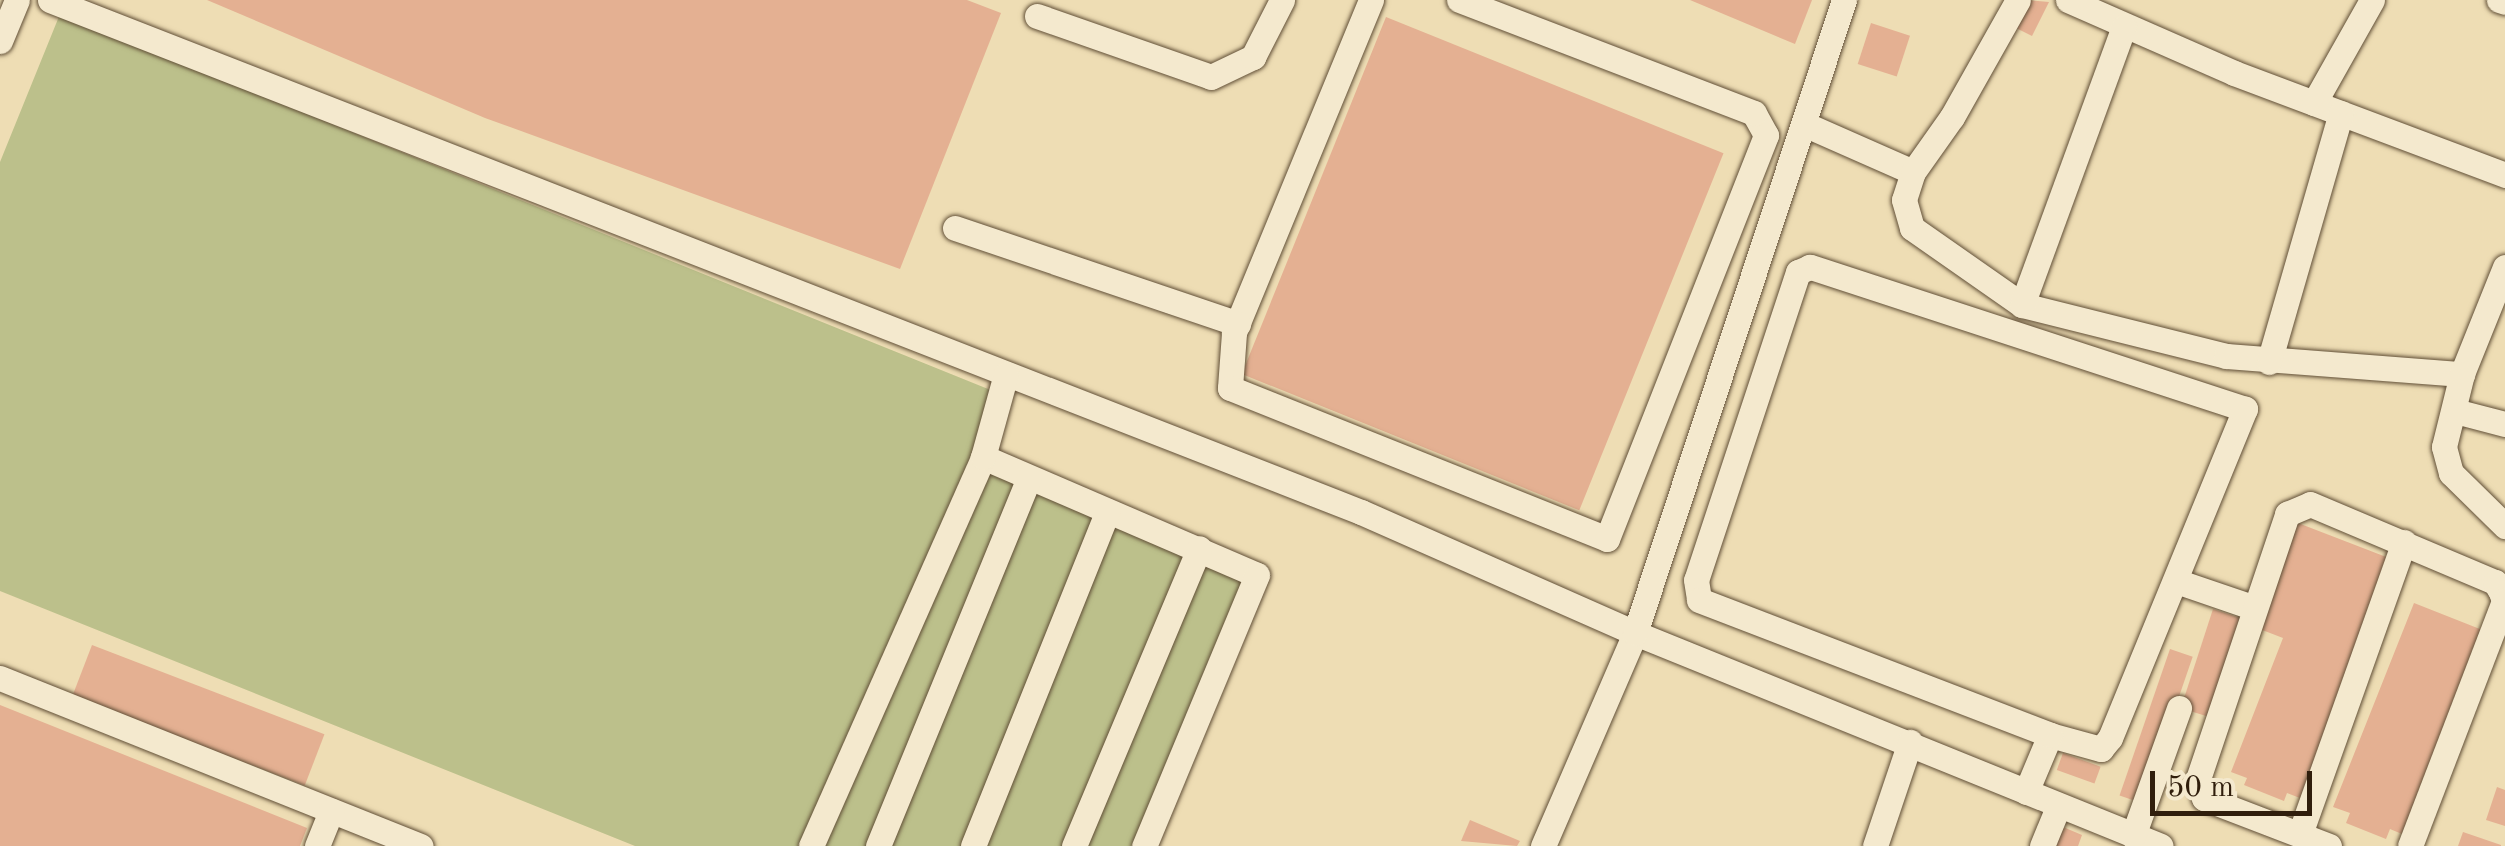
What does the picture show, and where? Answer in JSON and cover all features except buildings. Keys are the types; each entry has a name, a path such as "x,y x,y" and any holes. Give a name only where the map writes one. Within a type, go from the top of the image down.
{"street":[{"path":"0,41 18,0"},
{"path":"50,0 1361,512 1635,632 1910,742 2058,808 2161,846"},
{"path":"1036,16 1211,77 1253,57 1282,0"},
{"path":"1371,0 1238,324 1230,388 1246,400 1600,541 1614,534 1766,134 1754,112 1458,0"},
{"path":"1543,846 1635,632 1844,0"},
{"path":"2018,0 1952,117 1913,172 1904,200 1912,228 2022,305 2140,338 2270,362 2462,374"},
{"path":"2068,0 2124,28 2505,175"},
{"path":"2314,102 2372,0"},
{"path":"2022,305 2124,28"},
{"path":"2270,362 2341,113"},
{"path":"1804,124 1913,172"},
{"path":"954,228 1238,324"},
{"path":"1810,267 2238,404 2244,418 2179,582 2101,749 2050,735 1699,600 1696,580 1798,272 1810,267"},
{"path":"2505,268 2462,374 2445,462 2505,526"},
{"path":"811,846 983,457 1006,374"},
{"path":"2454,412 2505,424"},
{"path":"983,457 1257,575 1144,846"},
{"path":"878,846 1029,478"},
{"path":"2329,846 2204,798 2200,790 2287,514 2298,505 2310,504 2496,582 2504,601 2410,846"},
{"path":"973,846 1108,511"},
{"path":"2300,834 2404,542"},
{"path":"1074,846 1200,548"},
{"path":"2179,582 2255,608"},
{"path":"0,678 420,846"},
{"path":"2133,836 2179,708"},
{"path":"2026,792 2050,735"},
{"path":"1875,846 1910,742"},
{"path":"2042,846 2058,808"},
{"path":"317,846 331,811"}],"green space":[{"path":"60,14 998,393 970,458 1263,583 1145,846 635,846 0,591 0,162"}]}
